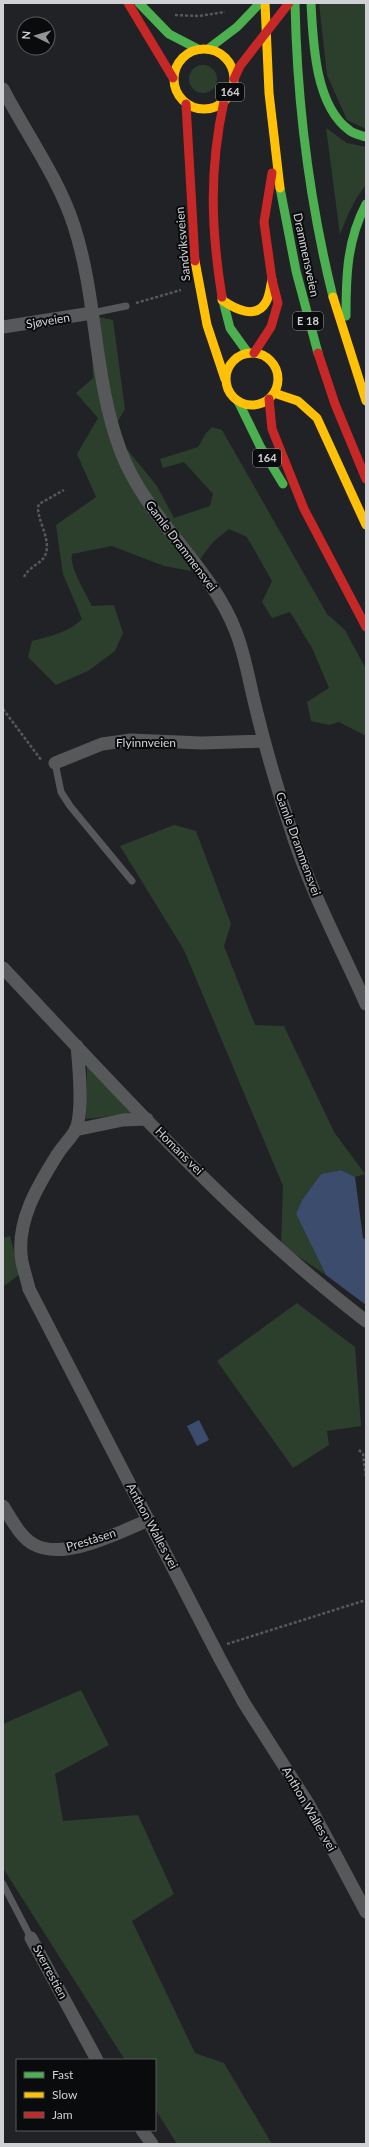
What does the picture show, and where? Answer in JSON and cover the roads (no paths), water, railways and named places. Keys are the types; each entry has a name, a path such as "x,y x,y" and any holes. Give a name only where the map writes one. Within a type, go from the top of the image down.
{"main road":[{"path":"128,3 173,78"},
{"path":"139,3 170,34 198,49"},
{"path":"173,78 180,59 186,54 198,49 208,48 237,27 260,3"},
{"name":"Drammensveien","path":"265,3 267,74 275,156 286,225 301,295 319,359 341,420 366,479"},
{"name":"164","path":"173,78 177,93 186,104 199,109 206,109 213,108 224,101 230,94 234,79 245,60 290,3"},
{"name":"Drammensveien","path":"295,3 296,47 302,132 308,179 330,286 348,349 366,400"},
{"path":"310,3 311,21 318,67 323,89 334,116 347,129 366,137"},
{"name":"164","path":"208,48 215,50 227,59 231,65 234,79"},
{"name":"164","path":"224,101 216,138 211,192 214,244 222,300 230,327 251,353 266,356 274,365 278,382 272,396 272,429 304,509 366,627"},
{"name":"Sandviksveien","path":"186,104 191,134 192,232 197,279 211,339 226,379"},
{"name":"E 18","path":"251,353 272,327 276,314 276,292 272,280 264,222 275,156"},
{"name":"E 18","path":"348,349 346,318 347,262 353,232 366,204"},
{"name":"E 18","path":"222,300 242,312 254,312 262,308 266,301 272,280"},
{"path":"226,379 231,363 238,357 251,353"},
{"name":"164","path":"226,379 229,392 238,402 272,465 284,485 304,509"},
{"path":"238,402 257,405 272,396 296,399 308,406 317,418 366,525"}],"street":[{"name":"Gamle Drammensvei","path":"3,89 61,192 74,227 92,313 104,390 121,453 152,510 202,572 218,597 236,633 264,741 294,841 321,906 366,1004"},
{"name":"Sjøveien","path":"3,327 92,313"},
{"name":"Flyinnveien","path":"55,763 102,744 131,740 202,743 264,741"},
{"name":"Homans vei","path":"3,968 147,1119 268,1241 310,1278 366,1321"},
{"name":"Anthon Walles vei","path":"77,1046 80,1079 80,1102 75,1130 38,1185 22,1230 22,1262 30,1289 244,1703 309,1805 366,1912"},
{"path":"75,1130 123,1120 147,1119"},
{"name":"Preståsen","path":"3,1506 20,1531 32,1544 47,1550 66,1550 95,1542 149,1520"},
{"name":"Sverrestien","path":"31,1938 95,2059"},
{"path":"143,2131 152,2144"}],"lane":[{"path":"92,313 126,306"},
{"path":"55,763 61,792 70,806 132,880"},
{"name":"Sverrestien","path":"3,1884 31,1938"}],"water":[{"path":"341,1170 355,1177 363,1238 366,1240 366,1305 326,1275 296,1214 302,1200 321,1174"},
{"path":"199,1420 209,1440 197,1446 187,1426"}]}
